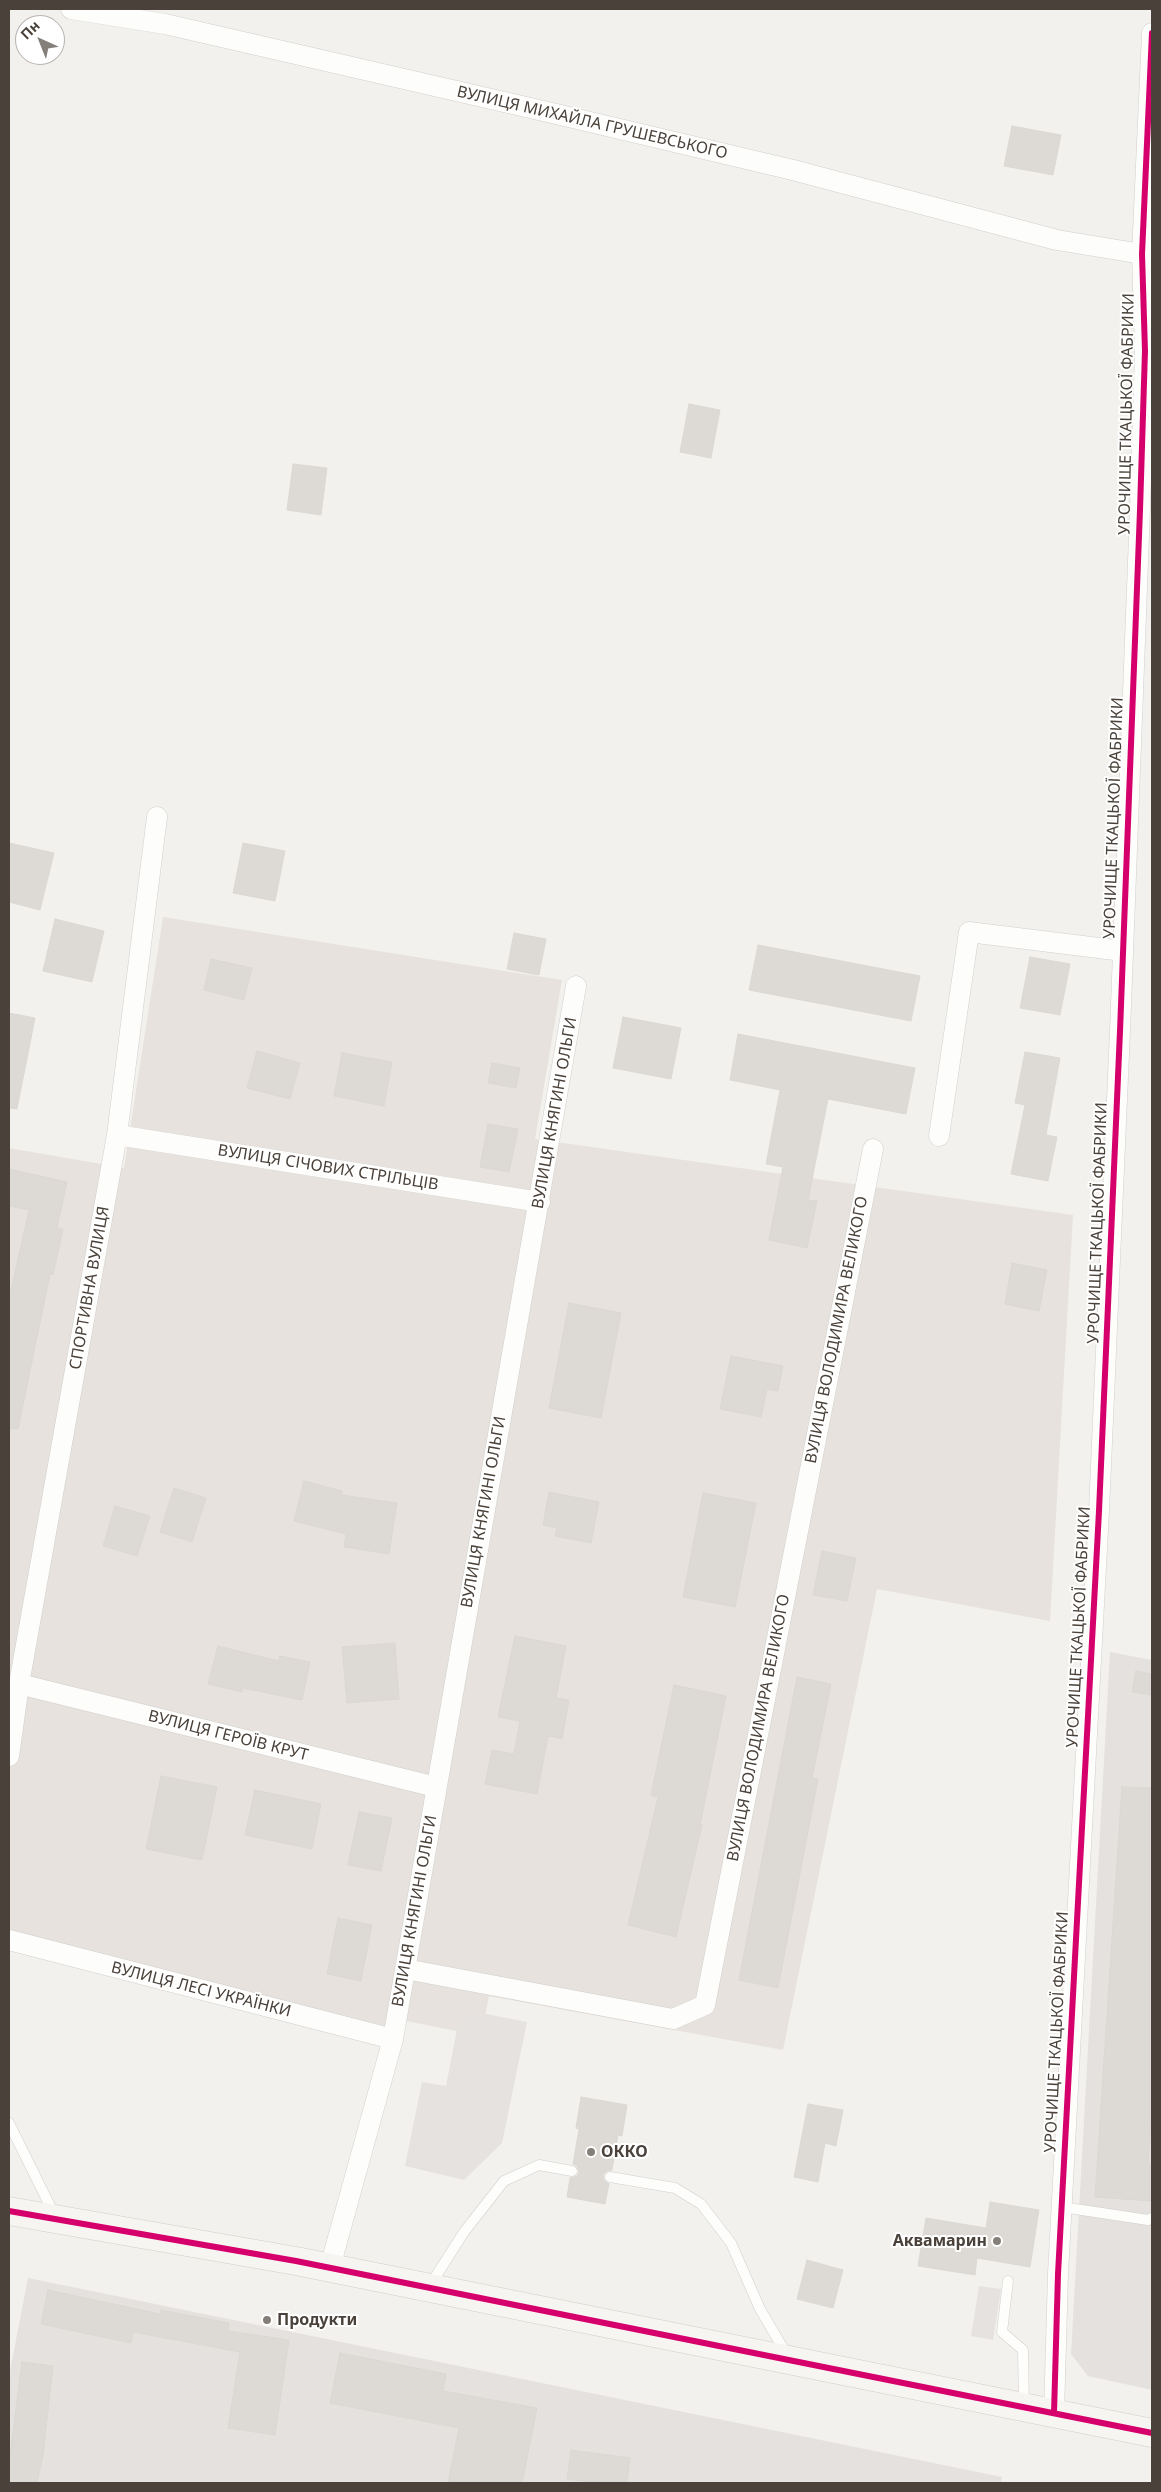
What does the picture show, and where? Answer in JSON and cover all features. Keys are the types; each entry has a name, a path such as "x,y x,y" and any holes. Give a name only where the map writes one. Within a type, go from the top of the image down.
{"main road":[{"path":"9,2211 330,2267 1152,2432"}],"street":[{"name":"ВУЛИЦЯ МИХАЙЛА ГРУШЕВСЬКОГО","path":"71,9 165,24 792,170 1057,240 1142,254"},
{"name":"УРОЧИЩЕ ТКАЦЬКОЇ ФАБРИКИ","path":"1054,2413 1062,2208 1100,1502 1123,951 1145,351 1142,254 1152,33"},
{"name":"СПОРТИВНА ВУЛИЦЯ","path":"9,1756 19,1684 116,1135 157,817"},
{"path":"939,1136 970,932 1123,951"},
{"name":"ВУЛИЦЯ КНЯГИНІ ОЛЬГИ","path":"330,2267 392,2039 540,1202 576,986"},
{"name":"ВУЛИЦЯ СІЧОВИХ СТРІЛЬЦІВ","path":"116,1135 540,1202"},
{"name":"ВУЛИЦЯ ВОЛОДИМИРА ВЕЛИКОГО","path":"405,1969 673,2019 705,2005 873,1149"},
{"name":"ВУЛИЦЯ ГЕРОЇВ КРУТ","path":"19,1684 436,1787"},
{"name":"ВУЛИЦЯ ЛЕСІ УКРАЇНКИ","path":"9,1940 392,2039"}],"lane":[{"path":"9,2123 57,2219"},
{"path":"428,2287 464,2232 504,2181 538,2165 572,2171"},
{"path":"610,2177 675,2188 701,2204 732,2243 760,2309 790,2360"},
{"path":"1062,2208 1148,2220 1152,2218"},
{"path":"1008,2281 1002,2332 1023,2350 1024,2407"}],"shaded area":[{"path":"163,917 562,980 535,1139 1073,1215 1050,1621 877,1589 783,2050 489,1996 481,2036 396,2019 393,2039 9,1940 9,1148 124,1168"},
{"path":"1110,1652 1152,1660 1152,2390 1088,2376 1071,2354"},
{"path":"461,2009 527,2022 502,2143 464,2180 405,2166 422,2082 446,2086"},
{"path":"28,2278 1002,2477 1001,2483 9,2483 9,2376"},
{"path":"979,2286 1001,2289 993,2340 971,2336"}],"building":[{"path":"1012,126 1061,135 1053,175 1004,166"},
{"path":"689,404 720,410 711,458 680,452"},
{"path":"293,464 327,468 321,515 287,510"},
{"path":"9,843 54,853 40,910 9,902"},
{"path":"243,843 285,851 275,901 233,893"},
{"path":"55,919 104,931 92,982 43,971"},
{"path":"514,933 546,939 539,975 507,969"},
{"path":"758,945 920,976 911,1021 749,990"},
{"path":"1030,957 1070,964 1060,1015 1020,1008"},
{"path":"211,959 252,968 244,1000 204,990"},
{"path":"9,1013 35,1018 17,1109 9,1108"},
{"path":"623,1017 681,1028 671,1079 613,1068"},
{"path":"738,1034 915,1068 906,1114 828,1099 808,1200 817,1201 807,1248 769,1240 783,1167 766,1164 780,1090 730,1080"},
{"path":"257,1051 300,1063 290,1099 247,1088"},
{"path":"1025,1052 1060,1058 1046,1135 1057,1137 1048,1181 1011,1174 1025,1105 1015,1103"},
{"path":"342,1053 392,1062 384,1106 334,1096"},
{"path":"492,1063 520,1068 516,1088 488,1083"},
{"path":"488,1124 518,1129 509,1172 480,1167"},
{"path":"9,1169 67,1182 57,1228 63,1229 53,1275 50,1274 18,1429 9,1428 9,1289 11,1290 29,1210 9,1206"},
{"path":"1012,1263 1047,1270 1039,1311 1005,1304"},
{"path":"569,1303 621,1313 601,1418 549,1408"},
{"path":"731,1356 783,1366 778,1391 767,1389 761,1417 720,1409"},
{"path":"304,1481 342,1491 342,1495 397,1503 389,1554 344,1547 346,1534 294,1521"},
{"path":"174,1488 206,1498 192,1542 160,1532"},
{"path":"549,1492 599,1502 591,1543 555,1536 557,1528 543,1525"},
{"path":"703,1493 756,1503 735,1607 683,1597"},
{"path":"115,1506 150,1516 137,1556 103,1546"},
{"path":"822,1551 856,1558 847,1601 813,1595"},
{"path":"515,1636 566,1646 556,1698 569,1700 562,1739 548,1736 537,1794 485,1784 492,1750 514,1754 520,1721 498,1717"},
{"path":"395,1643 399,1699 347,1703 342,1647"},
{"path":"218,1646 279,1661 280,1656 310,1662 302,1700 243,1688 242,1692 208,1684"},
{"path":"1136,1671 1152,1674 1152,1695 1132,1692"},
{"path":"797,1677 831,1684 812,1778 818,1779 778,1988 739,1980"},
{"path":"674,1685 726,1696 700,1825 702,1825 676,1937 628,1925 658,1797 651,1795"},
{"path":"161,1776 217,1787 202,1860 146,1849"},
{"path":"1122,1787 1152,1788 1152,2101 1148,2164 1152,2164 1152,2201 1095,2197"},
{"path":"255,1790 321,1804 312,1849 245,1835"},
{"path":"359,1812 392,1818 381,1871 348,1865"},
{"path":"338,1918 372,1925 361,1981 327,1974"},
{"path":"581,2097 627,2105 622,2136 618,2135 612,2170 607,2171 603,2175 604,2180 609,2184 605,2204 567,2197 570,2178 577,2176 579,2172 577,2166 573,2164 579,2129 576,2128"},
{"path":"808,2104 843,2110 836,2146 825,2143 818,2182 794,2177"},
{"path":"990,2202 1039,2210 1030,2267 977,2258 975,2275 918,2266 926,2218 986,2228"},
{"path":"807,2260 843,2270 833,2308 797,2299"},
{"path":"48,2290 160,2314 161,2310 229,2323 228,2331 289,2340 275,2435 228,2428 240,2352 133,2332 131,2343 41,2324"},
{"path":"340,2353 446,2374 443,2391 537,2408 522,2483 448,2483 459,2428 330,2403"},
{"path":"22,2362 53,2366 43,2455 37,2483 9,2483 9,2463"},
{"path":"571,2450 630,2458 627,2483 599,2483 567,2479"}],"cycle path":[{"path":"1054,2413 1058,2274 1099,1511 1120,1031 1140,510 1145,351 1142,254 1152,33"},
{"path":"9,2211 296,2261 1152,2433"}],"place":[{"name":"ОККО","path":"591,2152"},
{"name":"Аквамарин","path":"997,2241"},
{"name":"Продукти","path":"267,2320"}]}
